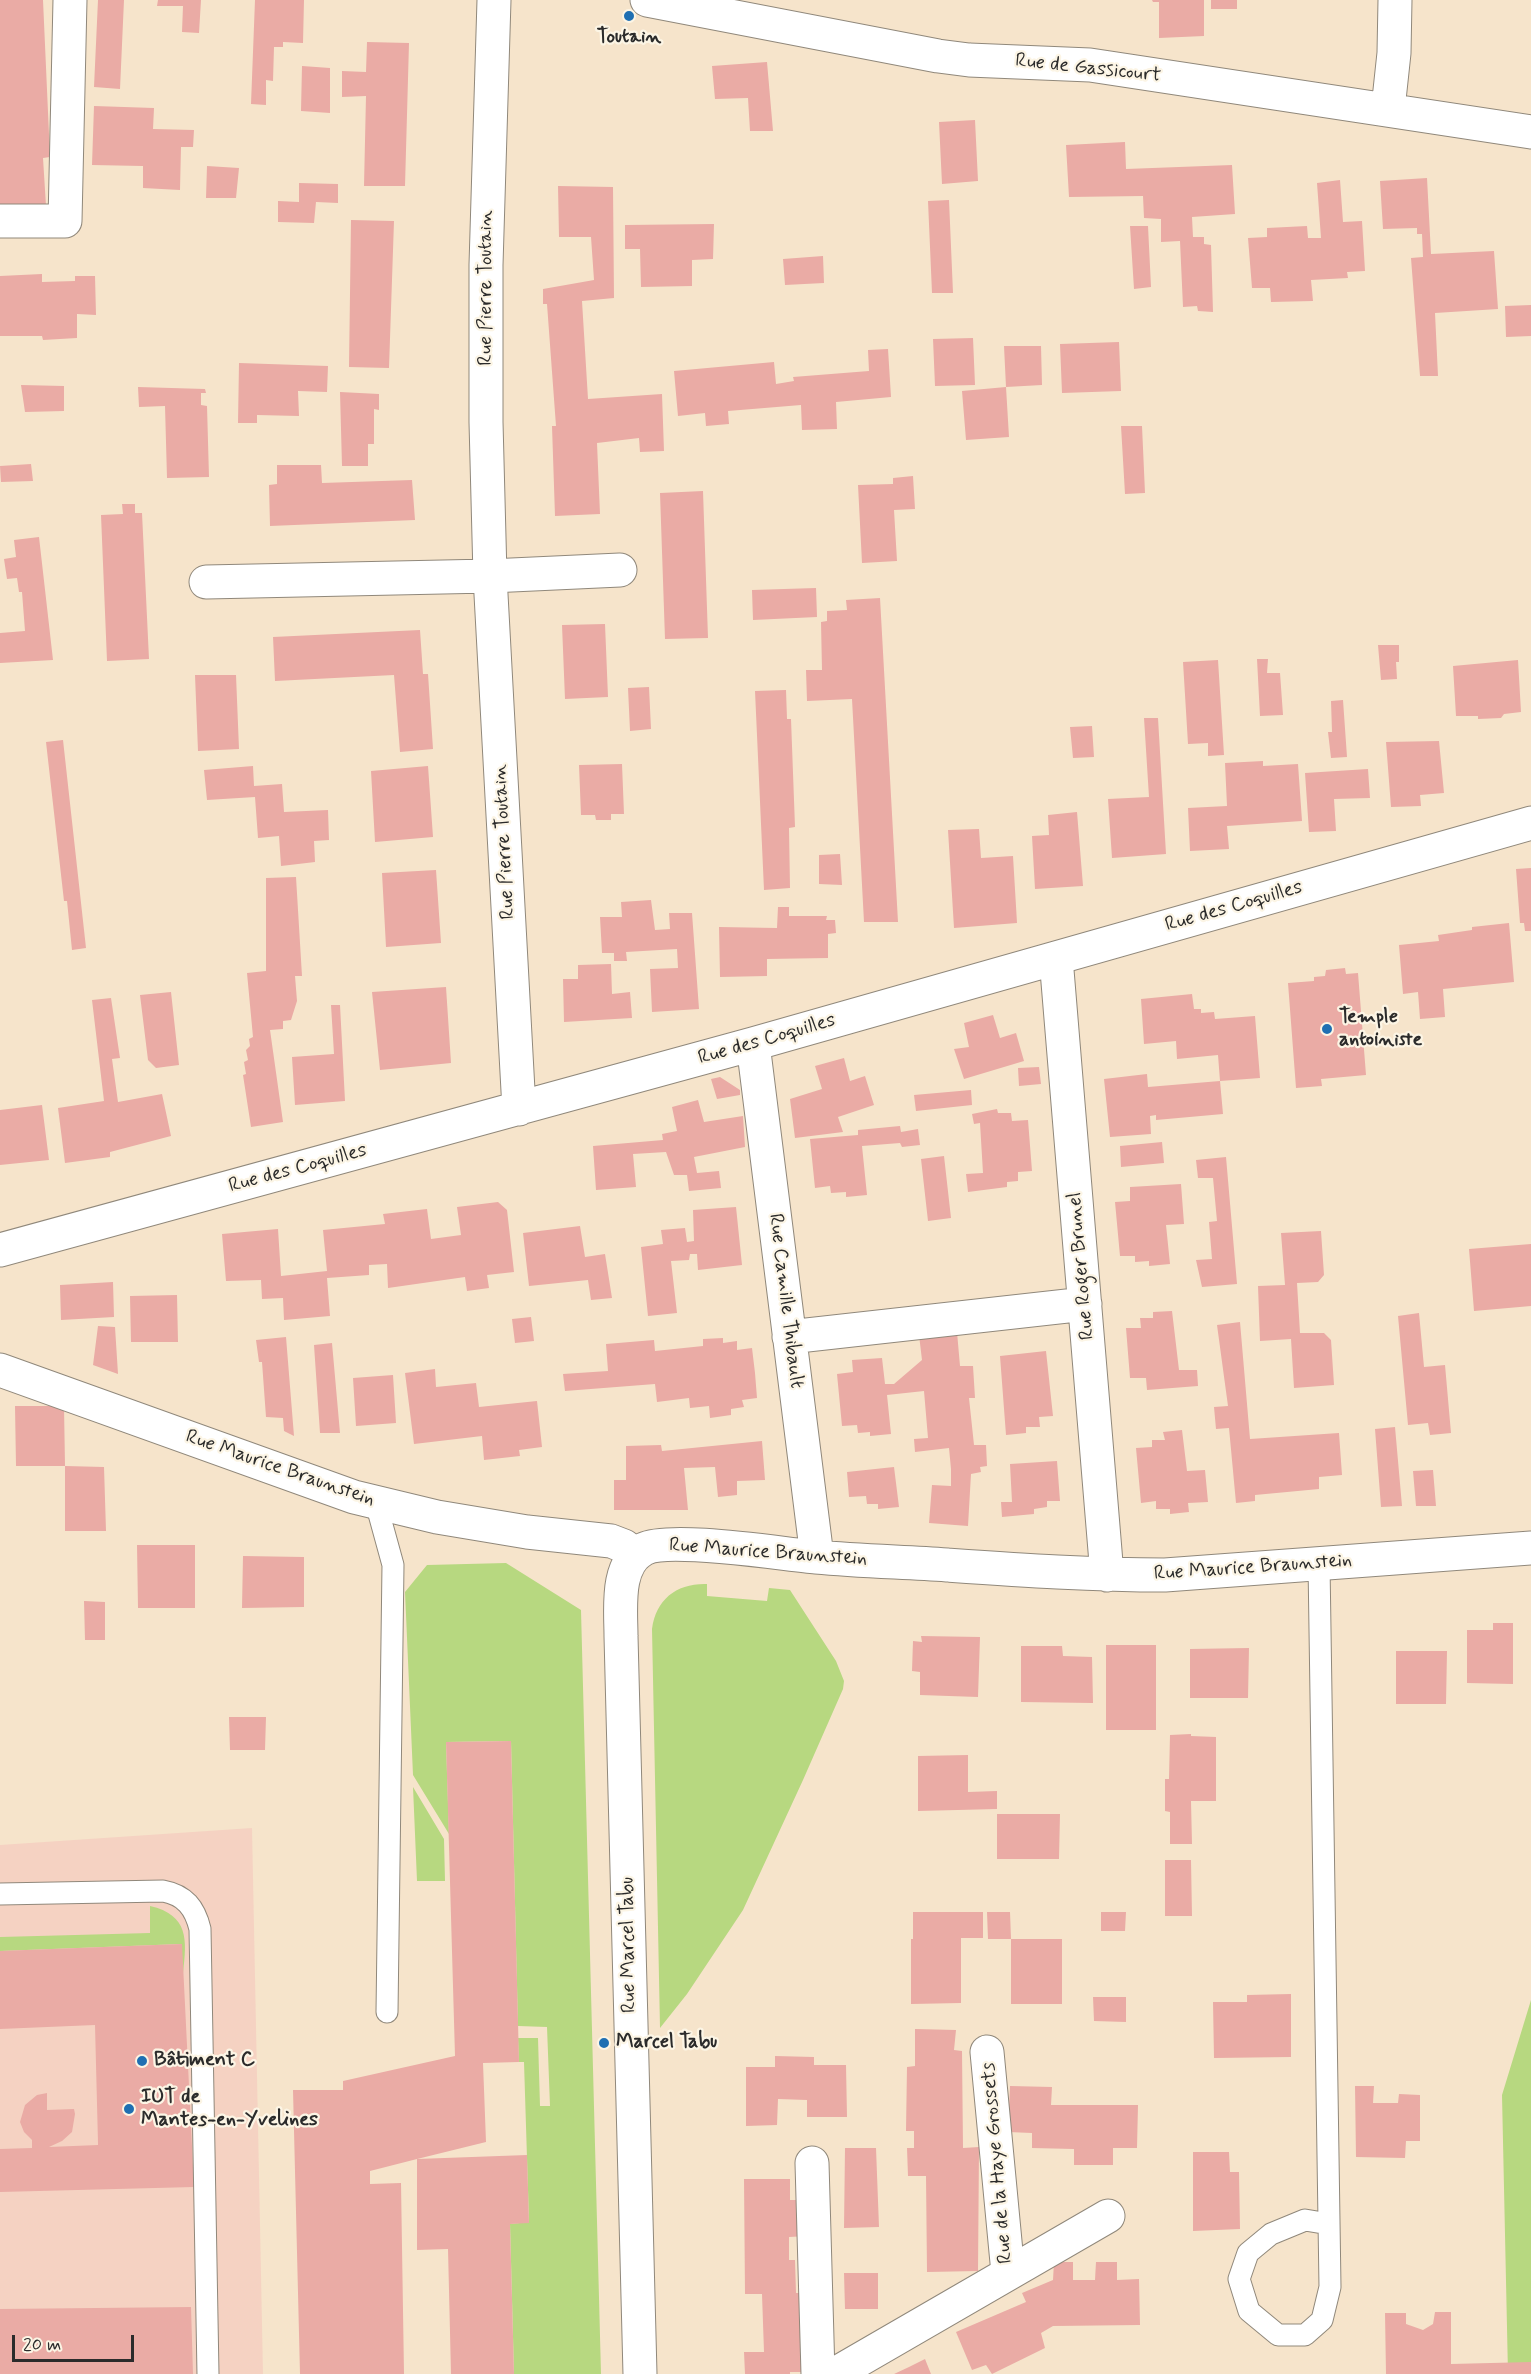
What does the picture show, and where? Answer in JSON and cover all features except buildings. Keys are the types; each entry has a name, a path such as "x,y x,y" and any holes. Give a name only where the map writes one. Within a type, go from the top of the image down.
{"street":[{"path":"0,221 65,221 70,0"},
{"name":"Rue Pierre Toutain","path":"494,0 486,266 486,422 490,576 519,1109"},
{"name":"Rue de Gassicourt","path":"647,0 938,56 969,60 1090,65 1531,132"},
{"path":"1388,109 1394,53 1395,0"},
{"path":"206,582 490,576 620,570"},
{"name":"Rue des Coquilles","path":"0,1250 753,1044 1531,823"},
{"name":"Rue Roger Brunel","path":"1056,958 1107,1575"},
{"name":"Rue Camille Thibault","path":"753,1044 817,1557"},
{"path":"789,1337 1085,1304"},
{"name":"Rue Maurice Braunstein","path":"0,1370 354,1497 437,1517 527,1532 611,1541 624,1546 636,1555 645,1548 674,1544 817,1557 1107,1575 1165,1575 1531,1548"},
{"name":"Rue Marcel Tabu","path":"636,1555 628,1566 622,1589 621,1636 640,2374"},
{"name":"Rue de la Haye Grossets","path":"987,2052 1008,2273"},
{"path":"812,2163 818,2374"},
{"name":"Rue de la Haye Grossets","path":"835,2374 1108,2216"}],"lane":[{"path":"376,1503 393,1566 387,2012"},
{"path":"1319,1564 1330,2288 1322,2320 1305,2335 1278,2335 1249,2311 1239,2279 1248,2253 1271,2234 1305,2220 1329,2224"},
{"path":"0,1894 163,1891 174,1893 184,1899 197,1917 200,1929 208,2374"}],"shaded area":[{"name":"IUT de Mantes-en-Yvelines","path":"252,1828 263,2374 0,2374 0,1845"}],"green space":[{"path":"506,1563 581,1610 601,2374 514,2374 510,2224 529,2222 524,2062 519,2062 518,2038 538,2038 540,2106 550,2106 547,2027 518,2026 511,1741 446,1742 449,1834 413,1775 405,1592 427,1565"},
{"path":"707,1584 707,1596 767,1601 769,1588 790,1590 836,1661 844,1681 843,1689 803,1780 743,1910 687,1994 660,2028 652,1629 658,1609 670,1595 686,1586"},
{"path":"413,1787 444,1839 445,1881 417,1881"},
{"path":"150,1906 163,1910 179,1922 185,1940 183,1973 181,1944 0,1951 0,1937 150,1933"},
{"path":"1531,2000 1531,2374 1508,2374 1502,2095"}],"place":[{"name":"Toutain","path":"629,16"},
{"name":"Temple antoiniste","path":"1327,1029"},
{"name":"Marcel Tabu","path":"604,2043"},
{"name":"Bâtiment C","path":"142,2061"},
{"name":"IUT de Mantes-en-Yvelines","path":"129,2109"}]}
